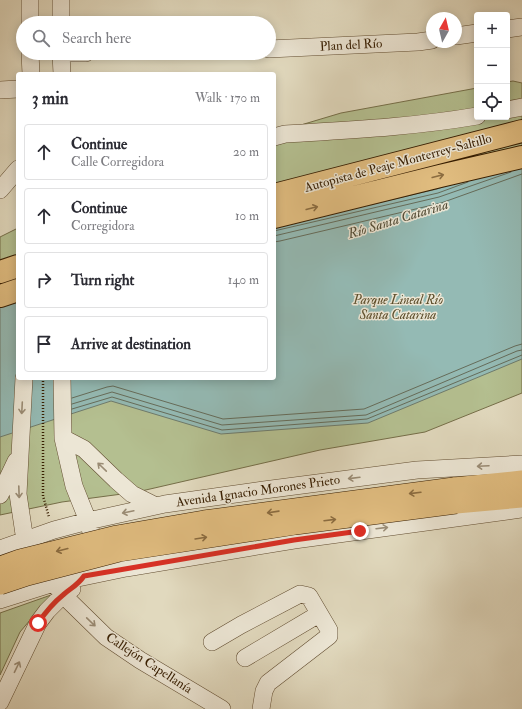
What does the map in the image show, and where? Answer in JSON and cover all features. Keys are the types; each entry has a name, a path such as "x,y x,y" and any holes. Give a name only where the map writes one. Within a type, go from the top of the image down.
{"highway":[{"name":"Autopista de Peaje Monterrey-Saltillo","path":"276,194 522,131"},
{"name":"Autopista de Peaje Monterrey-Saltillo","path":"276,217 522,157"},
{"path":"0,272 16,267"},
{"path":"0,296 16,291"}],"main road":[{"name":"Avenida Ignacio Morones Prieto","path":"0,584 26,574 119,551 295,524 455,495 522,481"},
{"name":"Avenida Ignacio Morones Prieto","path":"0,567 20,560 117,536 204,521 455,495 522,498"}],"street":[{"path":"30,0 30,16"},
{"path":"61,0 61,16"},
{"path":"510,29 522,27"},
{"path":"462,35 474,33"},
{"name":"Plan del Río","path":"276,49 426,41"},
{"path":"30,60 31,72"},
{"path":"61,60 62,72"},
{"path":"0,90 16,89"},
{"path":"510,109 522,107"},
{"path":"276,136 401,127 446,122 474,117"},
{"path":"0,190 16,171"},
{"name":"Callejón Capellanía","path":"24,380 18,494 24,534 36,560 59,589 106,637 205,704 222,709"},
{"path":"62,380 63,431 74,486 88,521 92,542 92,563 84,576"},
{"path":"63,431 132,494 160,505 159,531 162,539 166,546 174,552 189,558"},
{"path":"0,495 20,446"},
{"name":"Avenida Ignacio Morones Prieto","path":"0,549 54,530 160,505 417,470 522,464"},
{"path":"0,600 59,589 84,576 294,540 522,509"},
{"path":"0,702 38,623 47,611 59,589"},
{"path":"212,642 300,594 309,596 329,630 329,636 268,683 264,691 261,709"},
{"path":"244,658 320,614"}],"path":[{"path":"43,380 43,496 54,530"}],"green space":[{"name":"Parque Lineal Río Santa Catarina","path":"510,82 522,83 522,393 425,432 320,450 137,492 62,502 0,515 0,237 16,229 16,380 276,380 276,132 341,113 474,89 474,120 510,120"},
{"path":"51,595 20,632 0,675 0,613"}],"water":[{"name":"Río Santa Catarina","path":"522,158 522,359 368,423 221,434 111,401 0,437 0,297 16,288 16,380 276,380 276,227 437,189"}],"route":[{"path":"38,623 47,611 63,595 79,584 84,576 294,540 360,531"}]}
